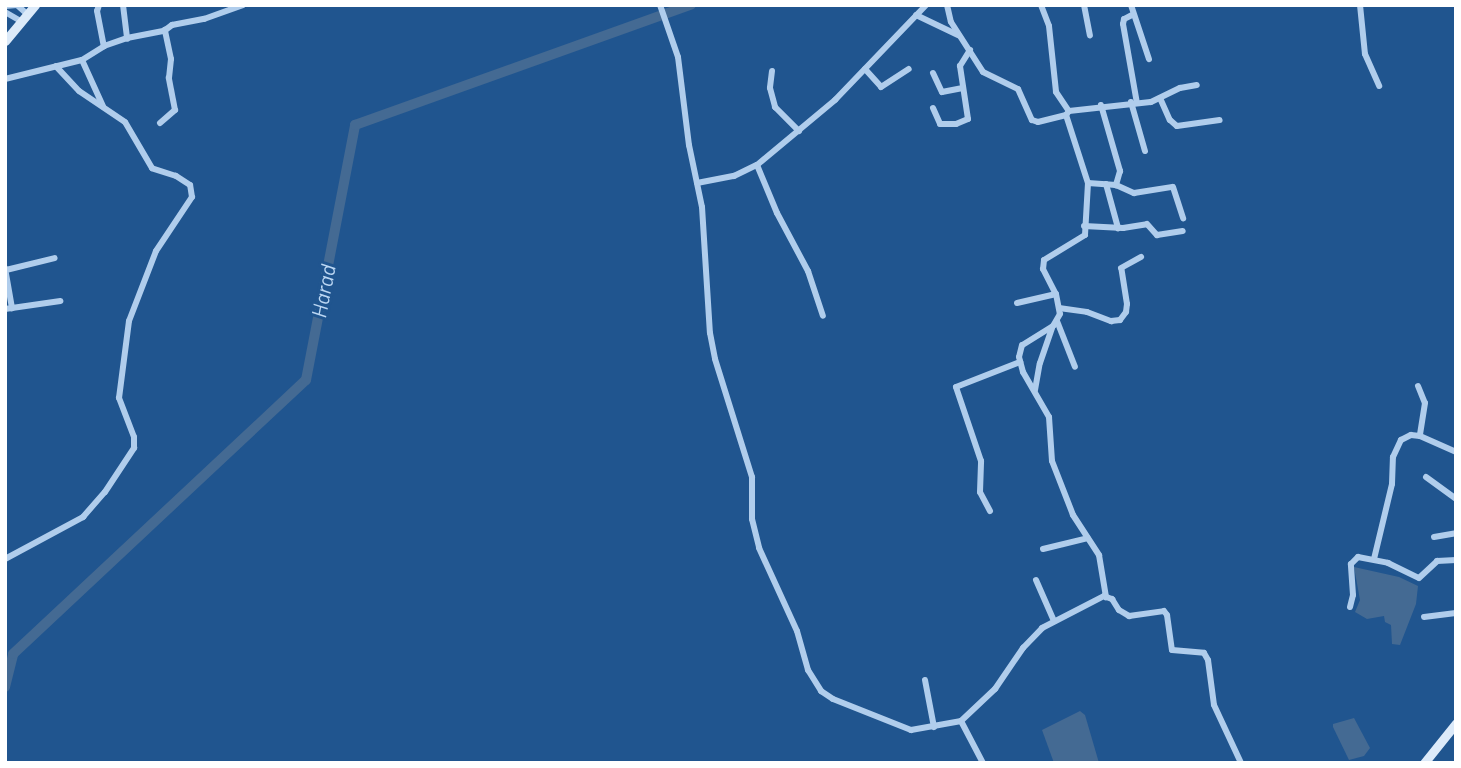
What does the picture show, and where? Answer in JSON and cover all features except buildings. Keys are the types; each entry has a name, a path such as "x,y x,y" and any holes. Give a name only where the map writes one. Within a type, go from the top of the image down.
{"street":[{"path":"5,6 17,5 25,18"},
{"path":"5,41 35,5"},
{"path":"99,5 97,11 104,46"},
{"path":"123,5 127,38"},
{"path":"5,79 82,60 104,46 127,38 165,30 243,5"},
{"path":"660,5 678,57 707,267 706,304 715,359 752,477 752,519 759,548 797,631 808,670 821,691 833,699 911,730 961,721 995,689 1036,634 1054,621 1106,597 1112,598 1129,616 1164,611 1167,615 1172,650 1204,653 1208,660 1213,705 1241,763"},
{"path":"697,183 734,176 757,165 799,131 865,69 926,5"},
{"path":"947,5 958,35 983,72 1022,93 1035,121 1101,105 1160,98 1180,88 1197,85"},
{"path":"1035,390 1040,363 1059,308 1056,294 1045,275 1044,260 1049,254 1084,238 1088,183 1068,113 1056,92 1049,26 1041,5"},
{"path":"1084,5 1090,35"},
{"path":"1130,5 1149,60"},
{"path":"1360,5 1366,54 1379,86"},
{"path":"5,12 25,18"},
{"path":"916,15 958,35"},
{"path":"1132,15 1123,21 1134,102 1145,151"},
{"path":"160,123 175,110 169,78 171,59 165,30"},
{"path":"933,108 940,124 966,121 969,111 960,66 970,50"},
{"path":"82,60 103,106"},
{"path":"5,559 83,517 105,492 134,447 134,437 119,398 129,321 156,251 192,197 190,185 184,180 152,168 125,122 79,91 56,66"},
{"path":"865,69 881,87 909,69"},
{"path":"772,71 770,88 775,107 799,131"},
{"path":"933,73 942,92 964,88"},
{"path":"1160,98 1170,120 1177,126 1220,120"},
{"path":"1101,105 1120,170 1116,185"},
{"path":"757,165 781,223 807,271 823,316"},
{"path":"1088,183 1116,185 1134,193 1173,187 1183,218"},
{"path":"1106,184 1118,228"},
{"path":"1084,226 1118,228 1147,224 1157,235 1183,231"},
{"path":"1059,308 1087,312 1111,321 1120,320 1126,312 1127,304 1121,268 1141,257"},
{"path":"55,258 6,269 9,308 60,301"},
{"path":"1017,303 1056,294"},
{"path":"1055,324 1022,345 1020,362 1049,417 1052,461 1073,515 1099,555 1106,597"},
{"path":"1055,324 1075,367"},
{"path":"990,511 980,492 981,461 956,387 1020,362"},
{"path":"1418,387 1425,403 1420,436"},
{"path":"1374,559 1392,484 1393,457 1397,446 1406,436 1420,436 1456,452"},
{"path":"1426,477 1456,499"},
{"path":"1434,537 1456,533"},
{"path":"1043,549 1088,538"},
{"path":"1350,607 1353,595 1351,564 1363,555 1419,578 1437,561 1456,560"},
{"path":"1036,580 1054,621"},
{"path":"1424,617 1456,613"},
{"path":"925,680 934,727"},
{"path":"961,721 983,763"},
{"path":"1424,763 1456,723"}],"water":[{"path":"1354,567 1399,577 1418,586 1416,604 1400,645 1392,644 1391,625 1385,622 1384,616 1367,619 1355,612 1360,600"},
{"path":"1080,711 1085,715 1099,763 1054,763 1042,730"},
{"path":"1354,718 1370,748 1364,756 1349,760 1333,724"}],"waterway":[{"name":"Harad","path":"5,687 13,654 306,380 355,125 691,5"}]}
